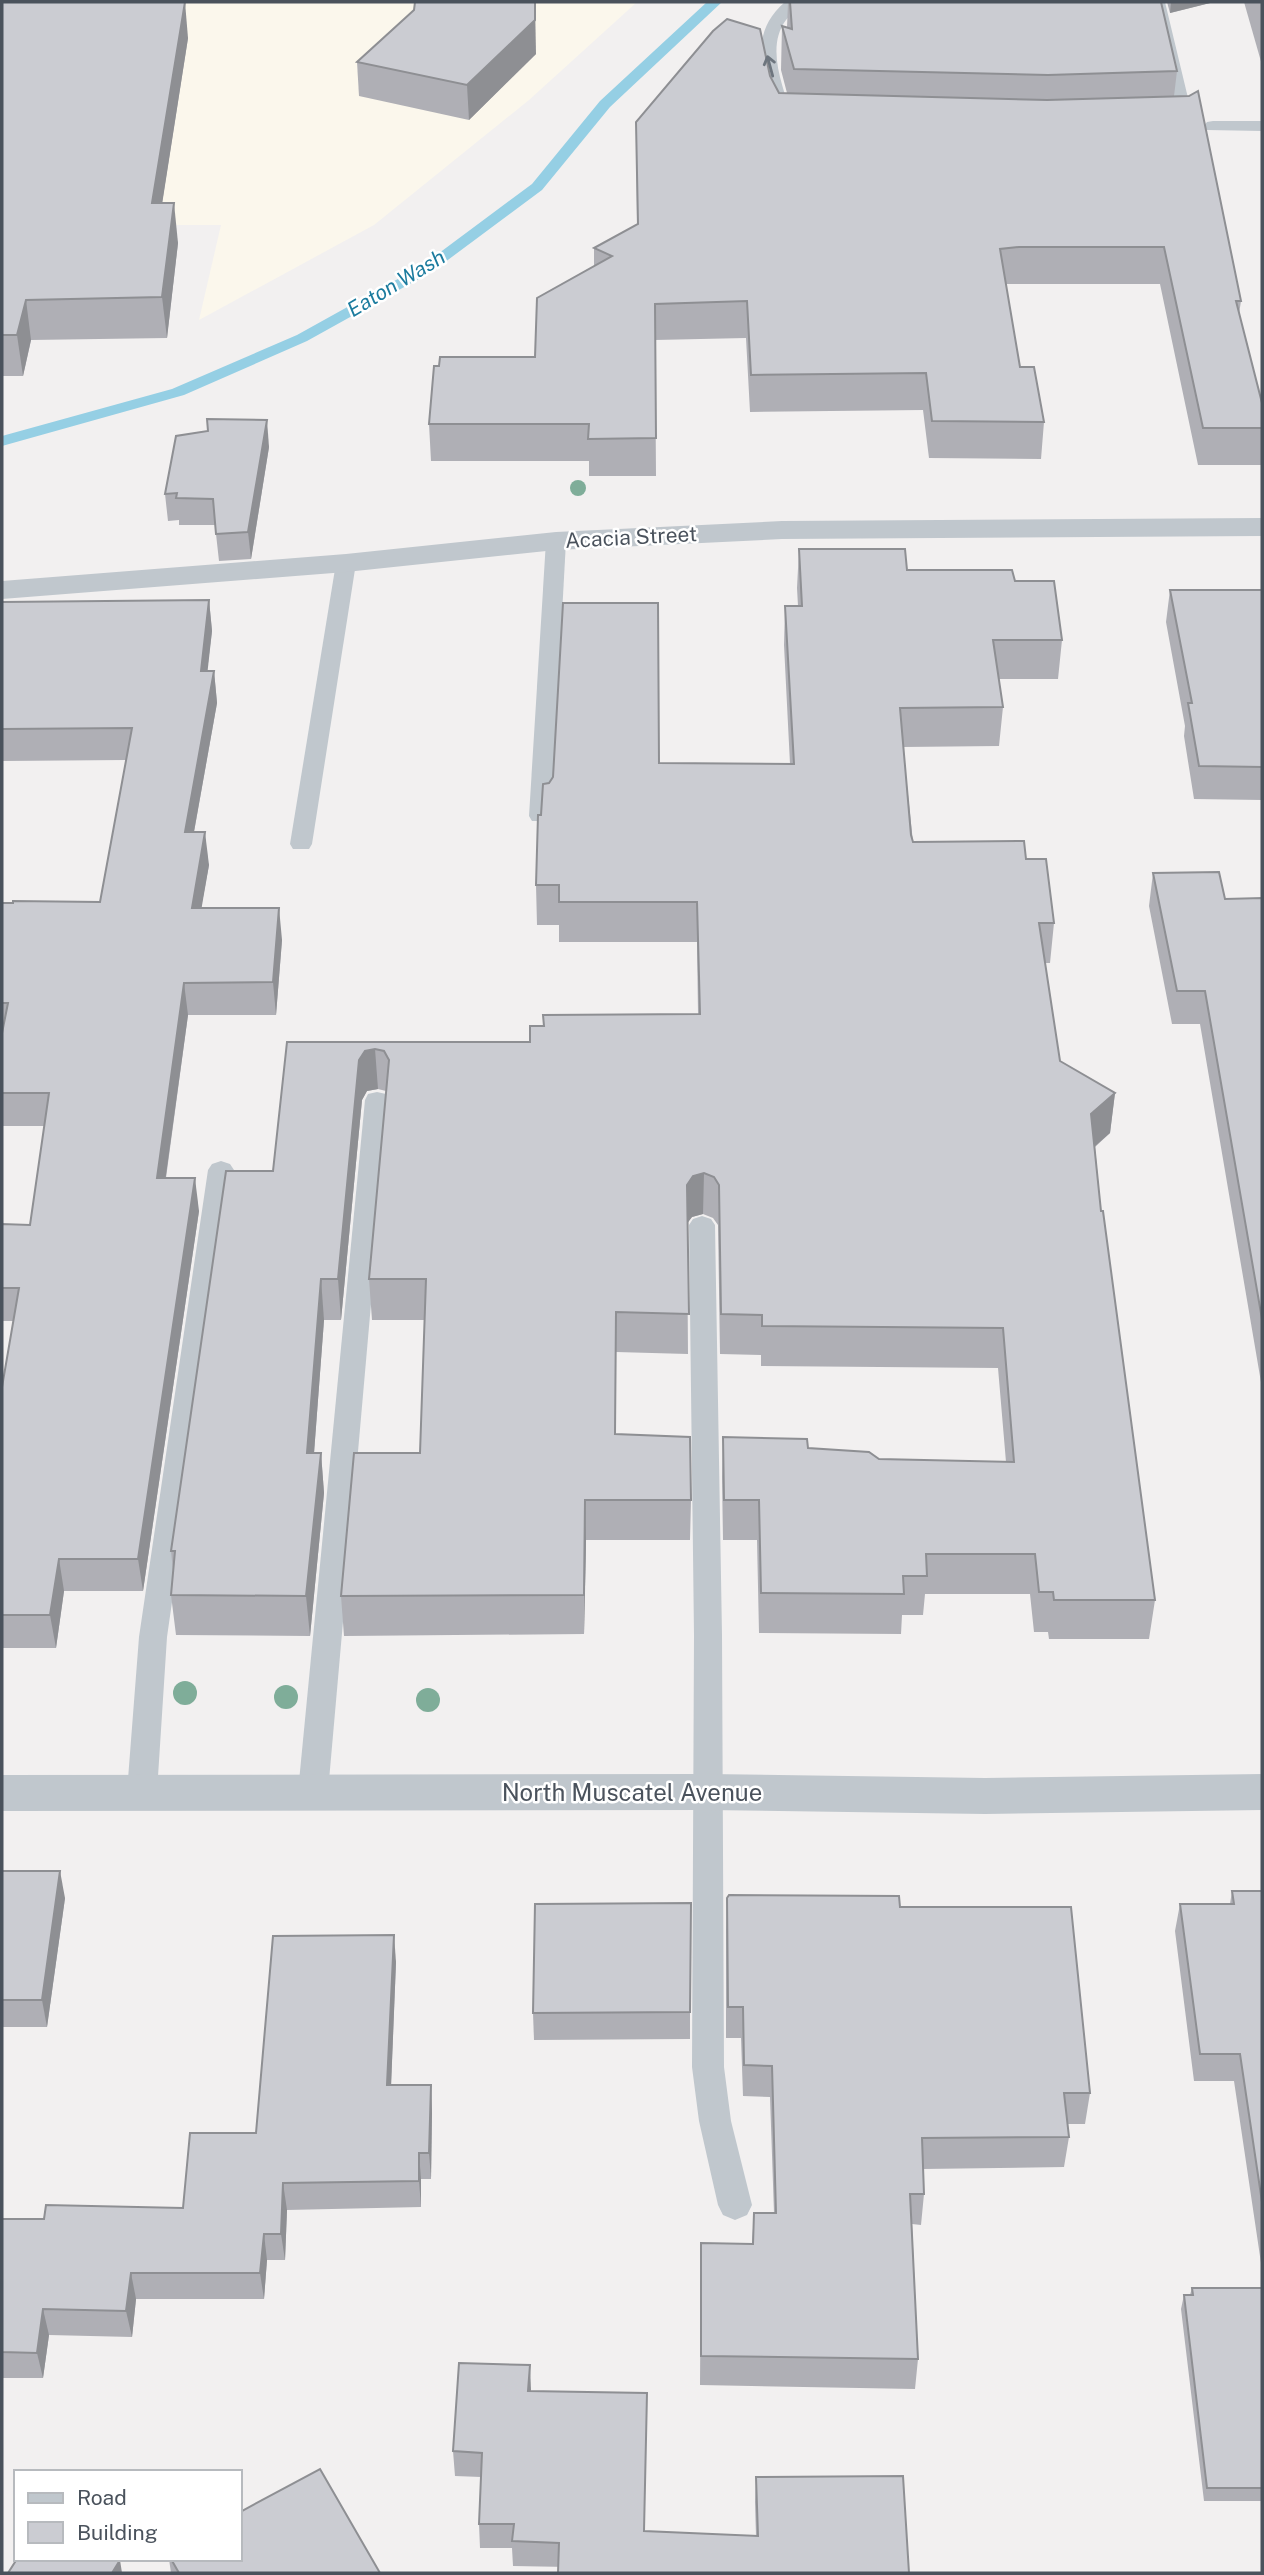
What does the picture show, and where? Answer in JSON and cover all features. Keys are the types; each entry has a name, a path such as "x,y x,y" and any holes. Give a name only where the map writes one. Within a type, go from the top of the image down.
{"street":[{"name":"Acacia Street","path":"2,590 345,563 556,541 782,530 1262,527"},
{"name":"North Muscatel Avenue","path":"2,1793 708,1792 985,1796 1262,1792"}],"lane":[{"path":"798,2 791,4 774,22 766,53 784,121 798,122"},
{"path":"1157,2 1185,123 1160,124"},
{"path":"1213,126 1262,125"},
{"path":"540,816 556,541"},
{"path":"301,844 345,563"},
{"path":"313,1792 377,1100"},
{"path":"142,1792 153,1637 221,1170"},
{"path":"702,1225 708,2067 715,2121 735,2205"}],"shaded area":[{"path":"2,2 637,2 529,100 374,225 199,320 221,225 2,225"}],"building":[{"path":"2,2 185,2 152,203 174,203 162,297 26,300 17,335 2,335"},
{"path":"415,2 535,2 535,20 467,85 357,62 414,10"},
{"path":"790,2 1161,2 1177,71 1048,75 794,69 782,26 792,29"},
{"path":"727,19 760,29 770,76 779,93 1047,100 1189,96 1198,91 1241,301 1236,301 1262,403 1262,428 1203,428 1164,247 1000,249 1020,367 1034,367 1044,422 932,421 926,373 751,375 747,301 655,304 656,438 588,439 589,424 429,424 434,366 439,366 440,357 535,357 537,298 612,256 594,248 638,224 636,122 713,31"},
{"path":"207,419 267,420 248,532 216,534 213,499 176,498 177,493 165,494 176,436 208,431"},
{"path":"799,549 905,549 907,570 1012,570 1015,581 1054,581 1062,640 993,640 1003,707 900,708 911,835 913,842 1024,841 1026,859 1046,859 1054,923 1039,923 1060,1061 1115,1093 1091,1114 1101,1211 1155,1600 1054,1600 1053,1592 1039,1592 1035,1554 926,1554 927,1576 903,1576 904,1594 761,1593 759,1500 724,1500 723,1437 807,1439 808,1448 869,1452 879,1459 1014,1462 1003,1328 762,1326 762,1315 721,1314 719,1185 714,1177 704,1173 693,1176 687,1185 689,1314 616,1312 615,1434 690,1437 691,1500 585,1500 584,1595 341,1596 354,1453 420,1453 426,1279 369,1279 389,1060 384,1051 375,1049 365,1051 359,1060 338,1279 321,1279 307,1453 321,1453 306,1596 171,1595 175,1551 171,1551 226,1171 273,1171 287,1042 530,1042 530,1026 544,1026 543,1015 700,1014 697,902 559,902 559,885 536,885 538,815 541,815 543,784 549,783 553,777 563,603 658,603 659,763 794,764 785,606 802,606"},
{"path":"1170,590 1262,590 1262,767 1199,766 1188,703 1192,703"},
{"path":"209,600 201,671 214,671 185,832 205,832 192,908 279,908 273,982 184,983 157,1178 195,1178 138,1559 59,1559 50,1615 2,1615 2,1387 19,1288 2,1288 2,1224 30,1225 49,1093 2,1093 2,1033 8,1003 2,1003 2,903 100,902 132,728 2,729 2,602"},
{"path":"1219,872 1225,899 1262,898 1262,1319 1205,991 1177,991 1153,873"},
{"path":"2,1871 60,1871 42,2000 2,2000"},
{"path":"1232,1891 1262,1891 1262,2202 1240,2054 1200,2054 1180,1904 1234,1904"},
{"path":"729,1895 899,1896 900,1907 1071,1907 1090,2093 1064,2093 1069,2137 922,2138 924,2194 910,2194 918,2359 701,2356 701,2243 753,2244 754,2213 776,2213 772,2066 744,2065 743,2007 728,2007"},
{"path":"691,1903 690,2012 533,2013 535,1904"},
{"path":"394,1935 387,2085 431,2085 429,2153 419,2153 419,2181 283,2183 281,2234 264,2234 260,2273 131,2273 126,2311 43,2309 37,2353 2,2352 2,2219 44,2219 46,2205 183,2208 190,2133 256,2133 273,1936"},
{"path":"1192,2288 1262,2288 1262,2488 1207,2488 1184,2295 1193,2295"},
{"path":"459,2363 530,2365 528,2391 647,2393 644,2531 758,2536 756,2477 903,2476 909,2573 558,2573 559,2543 512,2541 514,2524 479,2524 482,2453 453,2451"},
{"path":"320,2469 380,2573 179,2573 172,2561 242,2561 242,2511"},
{"path":"16,2561 119,2561 112,2573 8,2573"}],"waterway":[{"name":"Eaton Wash","path":"2,441 178,392 302,338 428,268 537,187 605,104 715,2"}]}
